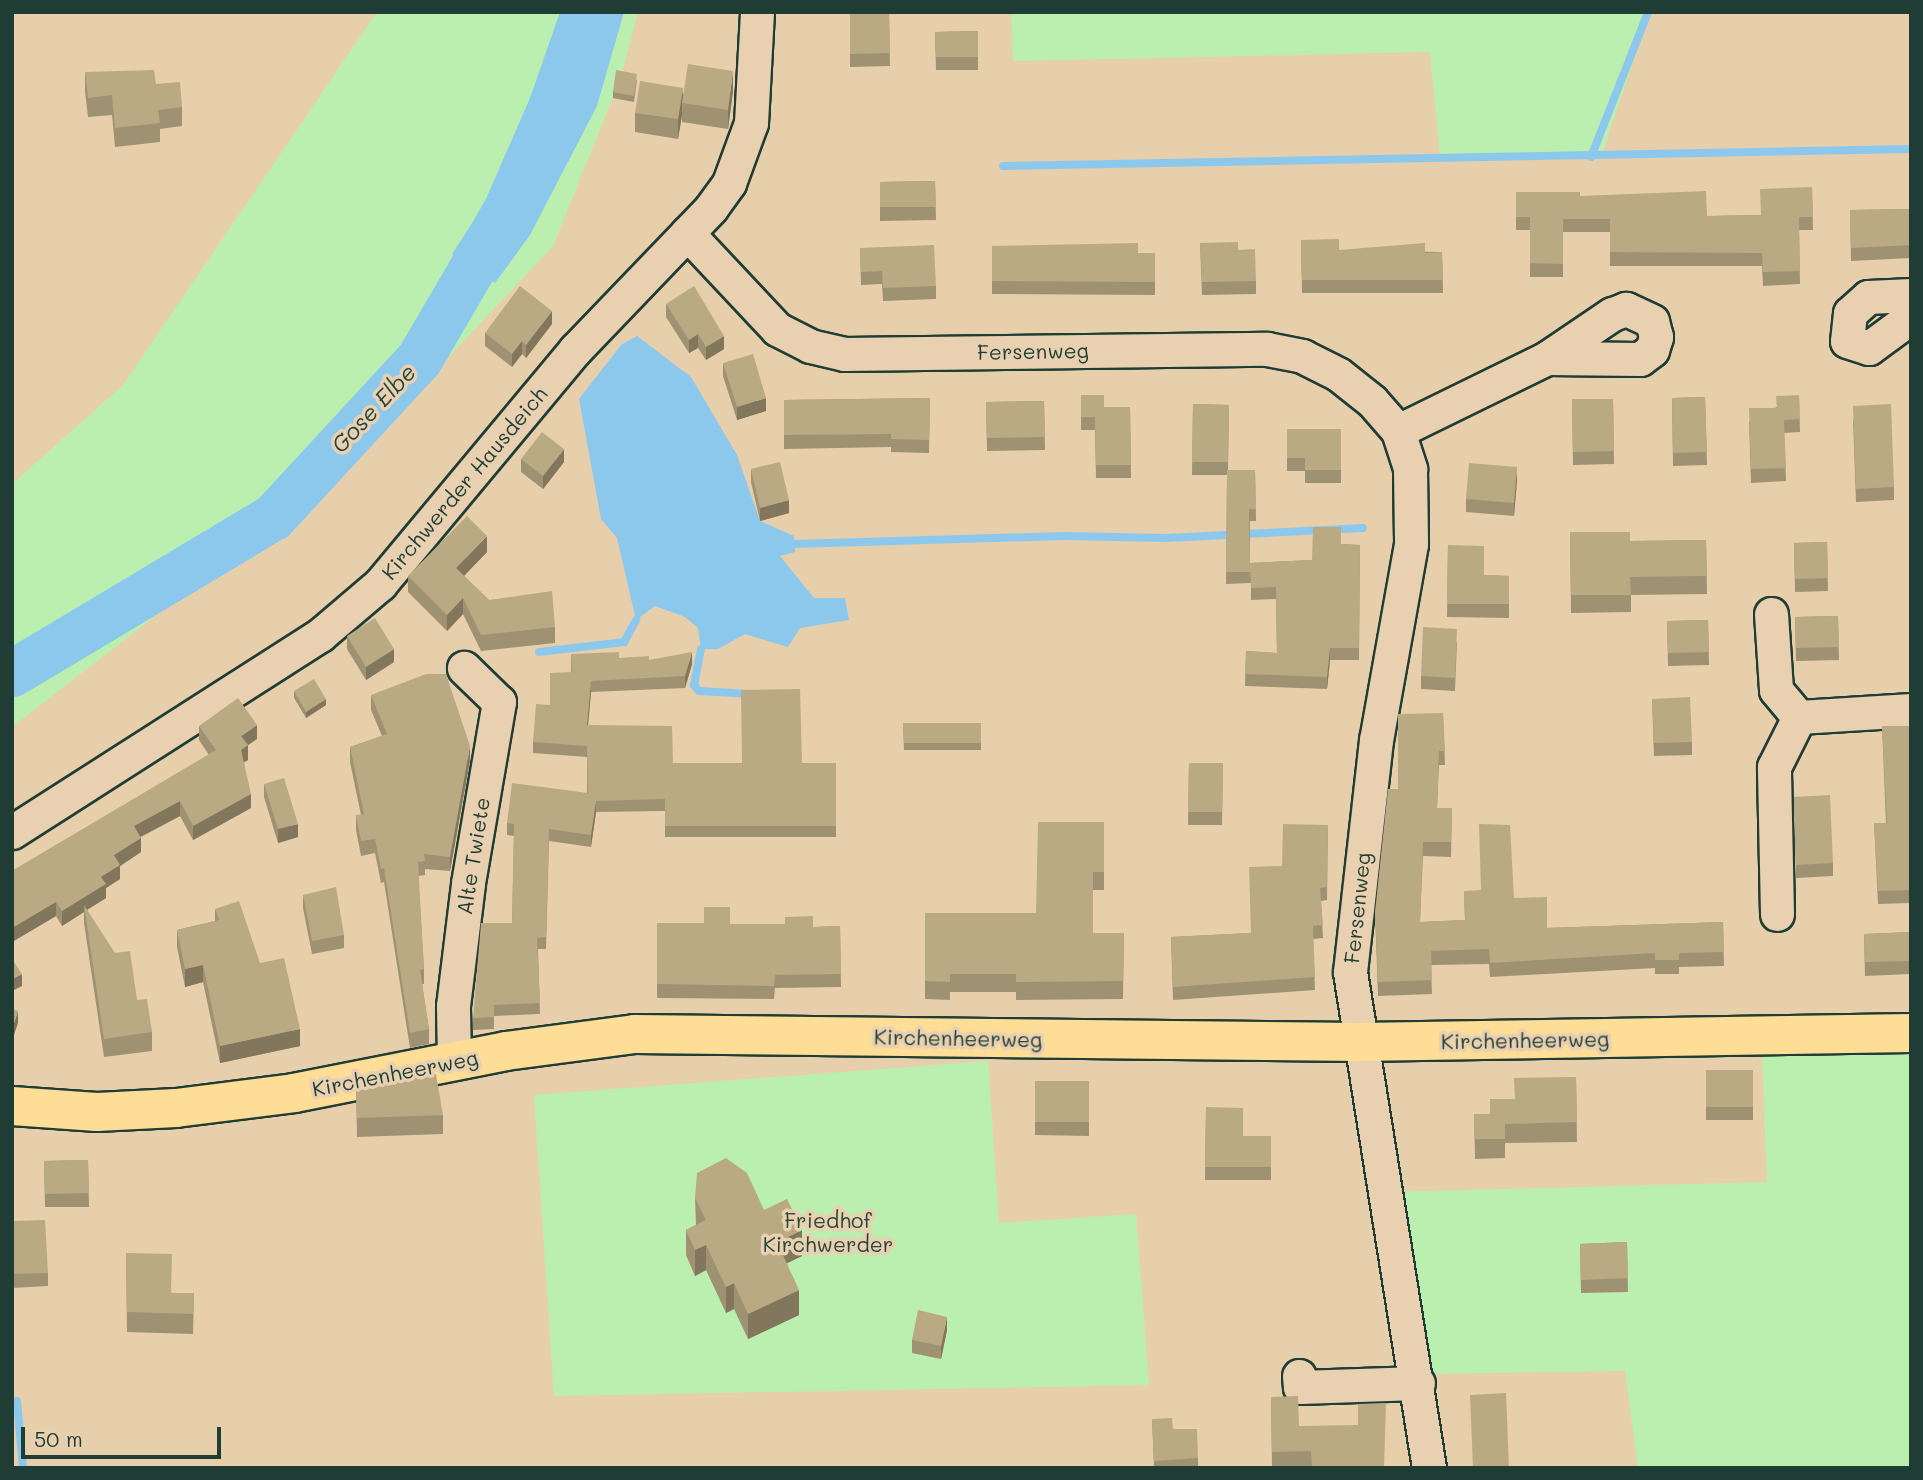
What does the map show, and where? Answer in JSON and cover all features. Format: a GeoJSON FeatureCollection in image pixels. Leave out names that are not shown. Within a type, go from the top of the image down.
{"type":"FeatureCollection","features":[{"type":"Feature","properties":{"kind":"main road","name":"Kirchenheerweg"},"geometry":{"type":"LineString","coordinates":[[12,1106],[97,1112],[176,1108],[294,1093],[454,1060],[635,1034],[1360,1042],[1911,1033]]}},
{"type":"Feature","properties":{"kind":"street","name":"Kirchwerder Hausdeich"},"geometry":{"type":"LineString","coordinates":[[12,832],[320,635],[380,584],[575,350],[687,233],[729,183],[743,154],[754,95],[757,12]]}},
{"type":"Feature","properties":{"kind":"street","name":"Fersenweg"},"geometry":{"type":"LineString","coordinates":[[687,233],[777,329],[810,346],[844,355],[1267,349],[1303,356],[1338,374],[1372,401],[1398,431],[1410,469],[1413,507],[1376,740],[1350,972],[1418,1383],[1429,1468]]}},
{"type":"Feature","properties":{"kind":"street"},"geometry":{"type":"LineString","coordinates":[[1911,295],[1868,297],[1850,313],[1847,341],[1869,348],[1911,317]]}},
{"type":"Feature","properties":{"kind":"street"},"geometry":{"type":"LineString","coordinates":[[1398,431],[1547,358]]}},
{"type":"Feature","properties":{"kind":"street"},"geometry":{"type":"LineString","coordinates":[[1771,614],[1776,690],[1799,717]]}},
{"type":"Feature","properties":{"kind":"street","name":"Alte Twiete"},"geometry":{"type":"LineString","coordinates":[[454,1060],[453,1006],[468,883],[499,702],[464,668]]}},
{"type":"Feature","properties":{"kind":"street"},"geometry":{"type":"LineString","coordinates":[[1799,717],[1911,710]]}},
{"type":"Feature","properties":{"kind":"street"},"geometry":{"type":"LineString","coordinates":[[1776,914],[1774,767],[1799,717]]}},
{"type":"Feature","properties":{"kind":"street"},"geometry":{"type":"LineString","coordinates":[[1299,1376],[1300,1387],[1418,1383]]}},
{"type":"Feature","properties":{"kind":"green space"},"geometry":{"type":"Polygon","coordinates":[[[377,12],[638,12],[621,77],[553,246],[341,472],[12,727],[12,484],[123,385],[377,12]]]}},
{"type":"Feature","properties":{"kind":"green space"},"geometry":{"type":"Polygon","coordinates":[[[1011,12],[1650,12],[1601,157],[1440,156],[1430,52],[1013,61],[1011,12]]]}},
{"type":"Feature","properties":{"kind":"green space"},"geometry":{"type":"Polygon","coordinates":[[[1911,1048],[1911,1468],[1638,1468],[1625,1371],[1432,1374],[1390,1192],[1767,1182],[1762,1050],[1911,1048]]]}},
{"type":"Feature","properties":{"kind":"green space","name":"Friedhof Kirchwerder"},"geometry":{"type":"Polygon","coordinates":[[[988,1061],[999,1223],[1136,1214],[1149,1385],[554,1396],[534,1095],[988,1061]]]}},
{"type":"Feature","properties":{"kind":"water"},"geometry":{"type":"Polygon","coordinates":[[[560,12],[624,12],[597,106],[530,235],[495,283],[452,254],[482,208],[530,98],[560,12]]]}},
{"type":"Feature","properties":{"kind":"water"},"geometry":{"type":"Polygon","coordinates":[[[637,336],[691,377],[737,455],[760,521],[794,536],[795,552],[780,556],[814,598],[845,598],[849,620],[800,628],[788,647],[745,634],[718,649],[701,649],[698,628],[685,617],[655,606],[636,620],[617,538],[601,519],[579,399],[621,345],[637,336]]]}},
{"type":"Feature","properties":{"kind":"building"},"geometry":{"type":"Polygon","coordinates":[[[850,12],[889,12],[890,53],[850,54],[850,12]]]}},
{"type":"Feature","properties":{"kind":"building"},"geometry":{"type":"Polygon","coordinates":[[[978,31],[978,57],[936,57],[935,32],[978,31]]]}},
{"type":"Feature","properties":{"kind":"building"},"geometry":{"type":"Polygon","coordinates":[[[688,64],[733,71],[728,110],[682,103],[688,64]]]}},
{"type":"Feature","properties":{"kind":"building"},"geometry":{"type":"Polygon","coordinates":[[[154,70],[156,84],[180,82],[182,107],[158,110],[160,123],[115,128],[112,95],[88,98],[85,72],[154,70]]]}},
{"type":"Feature","properties":{"kind":"building"},"geometry":{"type":"Polygon","coordinates":[[[616,70],[637,74],[634,96],[613,92],[616,70]]]}},
{"type":"Feature","properties":{"kind":"building"},"geometry":{"type":"Polygon","coordinates":[[[640,81],[683,88],[678,119],[635,113],[640,81]]]}},
{"type":"Feature","properties":{"kind":"building"},"geometry":{"type":"Polygon","coordinates":[[[935,181],[936,207],[880,207],[880,182],[935,181]]]}},
{"type":"Feature","properties":{"kind":"building"},"geometry":{"type":"Polygon","coordinates":[[[1812,187],[1813,217],[1799,217],[1800,271],[1763,272],[1762,253],[1610,252],[1610,219],[1563,219],[1563,264],[1530,263],[1530,217],[1516,217],[1516,192],[1580,192],[1580,196],[1706,191],[1707,216],[1761,215],[1760,189],[1812,187]]]}},
{"type":"Feature","properties":{"kind":"building"},"geometry":{"type":"Polygon","coordinates":[[[1911,209],[1911,245],[1851,248],[1850,210],[1911,209]]]}},
{"type":"Feature","properties":{"kind":"building"},"geometry":{"type":"Polygon","coordinates":[[[1339,239],[1339,250],[1425,243],[1425,253],[1442,252],[1443,280],[1302,280],[1301,240],[1339,239]]]}},
{"type":"Feature","properties":{"kind":"building"},"geometry":{"type":"Polygon","coordinates":[[[1238,242],[1238,250],[1255,249],[1256,281],[1202,282],[1200,243],[1238,242]]]}},
{"type":"Feature","properties":{"kind":"building"},"geometry":{"type":"Polygon","coordinates":[[[1138,243],[1138,253],[1155,253],[1155,282],[992,281],[992,246],[1138,243]]]}},
{"type":"Feature","properties":{"kind":"building"},"geometry":{"type":"Polygon","coordinates":[[[934,245],[936,286],[883,288],[882,271],[861,272],[860,248],[934,245]]]}},
{"type":"Feature","properties":{"kind":"building"},"geometry":{"type":"Polygon","coordinates":[[[520,286],[552,311],[526,345],[522,341],[512,354],[485,333],[520,286]]]}},
{"type":"Feature","properties":{"kind":"building"},"geometry":{"type":"Polygon","coordinates":[[[694,286],[724,336],[706,347],[698,334],[689,340],[666,304],[694,286]]]}},
{"type":"Feature","properties":{"kind":"building"},"geometry":{"type":"Polygon","coordinates":[[[753,354],[766,398],[737,407],[723,363],[753,354]]]}},
{"type":"Feature","properties":{"kind":"building"},"geometry":{"type":"Polygon","coordinates":[[[1081,395],[1104,395],[1104,407],[1130,407],[1131,465],[1096,465],[1095,417],[1081,417],[1081,395]]]}},
{"type":"Feature","properties":{"kind":"building"},"geometry":{"type":"Polygon","coordinates":[[[1799,395],[1800,419],[1784,420],[1786,468],[1751,469],[1749,408],[1777,408],[1776,396],[1799,395]]]}},
{"type":"Feature","properties":{"kind":"building"},"geometry":{"type":"Polygon","coordinates":[[[1705,397],[1707,452],[1673,453],[1672,398],[1705,397]]]}},
{"type":"Feature","properties":{"kind":"building"},"geometry":{"type":"Polygon","coordinates":[[[930,398],[929,440],[891,439],[891,434],[784,435],[784,400],[930,398]]]}},
{"type":"Feature","properties":{"kind":"building"},"geometry":{"type":"Polygon","coordinates":[[[1572,399],[1613,399],[1614,451],[1573,452],[1572,399]]]}},
{"type":"Feature","properties":{"kind":"building"},"geometry":{"type":"Polygon","coordinates":[[[1044,401],[1045,437],[987,438],[986,402],[1044,401]]]}},
{"type":"Feature","properties":{"kind":"building"},"geometry":{"type":"Polygon","coordinates":[[[1193,404],[1229,405],[1228,462],[1192,462],[1193,404]]]}},
{"type":"Feature","properties":{"kind":"building"},"geometry":{"type":"Polygon","coordinates":[[[1891,404],[1894,487],[1856,489],[1853,406],[1891,404]]]}},
{"type":"Feature","properties":{"kind":"building"},"geometry":{"type":"Polygon","coordinates":[[[1287,429],[1341,429],[1341,470],[1305,470],[1305,458],[1287,458],[1287,429]]]}},
{"type":"Feature","properties":{"kind":"building"},"geometry":{"type":"Polygon","coordinates":[[[542,432],[564,449],[543,476],[521,459],[542,432]]]}},
{"type":"Feature","properties":{"kind":"building"},"geometry":{"type":"Polygon","coordinates":[[[780,462],[789,500],[760,508],[751,469],[780,462]]]}},
{"type":"Feature","properties":{"kind":"building"},"geometry":{"type":"Polygon","coordinates":[[[1469,463],[1517,467],[1514,503],[1466,499],[1469,463]]]}},
{"type":"Feature","properties":{"kind":"building"},"geometry":{"type":"Polygon","coordinates":[[[1227,470],[1255,470],[1256,509],[1249,509],[1250,563],[1312,560],[1313,527],[1341,527],[1341,544],[1360,545],[1359,648],[1330,648],[1327,677],[1245,674],[1246,651],[1277,653],[1276,587],[1251,588],[1250,572],[1226,572],[1227,470]]]}},
{"type":"Feature","properties":{"kind":"building"},"geometry":{"type":"Polygon","coordinates":[[[467,516],[487,536],[456,568],[489,600],[552,591],[555,627],[481,635],[463,598],[447,615],[408,576],[467,516]]]}},
{"type":"Feature","properties":{"kind":"building"},"geometry":{"type":"Polygon","coordinates":[[[1570,532],[1630,532],[1630,541],[1706,540],[1707,576],[1630,577],[1631,595],[1571,595],[1570,532]]]}},
{"type":"Feature","properties":{"kind":"building"},"geometry":{"type":"Polygon","coordinates":[[[1827,542],[1828,578],[1795,579],[1794,543],[1827,542]]]}},
{"type":"Feature","properties":{"kind":"building"},"geometry":{"type":"Polygon","coordinates":[[[1448,545],[1484,546],[1484,575],[1509,576],[1509,604],[1447,604],[1448,545]]]}},
{"type":"Feature","properties":{"kind":"building"},"geometry":{"type":"Polygon","coordinates":[[[1838,616],[1839,647],[1796,648],[1795,617],[1838,616]]]}},
{"type":"Feature","properties":{"kind":"building"},"geometry":{"type":"Polygon","coordinates":[[[375,618],[394,649],[366,667],[347,636],[375,618]]]}},
{"type":"Feature","properties":{"kind":"building"},"geometry":{"type":"Polygon","coordinates":[[[1708,620],[1709,652],[1668,653],[1667,621],[1708,620]]]}},
{"type":"Feature","properties":{"kind":"building"},"geometry":{"type":"Polygon","coordinates":[[[1423,627],[1457,629],[1455,678],[1421,676],[1423,627]]]}},
{"type":"Feature","properties":{"kind":"building"},"geometry":{"type":"Polygon","coordinates":[[[619,652],[619,658],[649,656],[649,660],[692,652],[685,676],[591,681],[587,725],[672,726],[673,763],[742,763],[741,690],[800,689],[802,763],[836,763],[836,826],[665,826],[665,799],[596,801],[591,835],[549,829],[546,937],[537,938],[540,1003],[494,1005],[494,1017],[473,1018],[481,923],[512,923],[514,824],[507,823],[512,783],[588,793],[587,746],[533,742],[536,704],[550,705],[550,673],[572,672],[571,654],[619,652]]]}},
{"type":"Feature","properties":{"kind":"building"},"geometry":{"type":"Polygon","coordinates":[[[426,674],[446,674],[470,746],[450,857],[424,854],[425,861],[418,862],[424,969],[420,970],[429,1029],[410,1033],[384,868],[381,869],[375,839],[361,841],[356,815],[364,814],[350,747],[387,734],[371,695],[426,674]]]}},
{"type":"Feature","properties":{"kind":"building"},"geometry":{"type":"Polygon","coordinates":[[[314,679],[326,699],[306,712],[294,691],[314,679]]]}},
{"type":"Feature","properties":{"kind":"building"},"geometry":{"type":"Polygon","coordinates":[[[1690,697],[1692,742],[1654,743],[1652,699],[1690,697]]]}},
{"type":"Feature","properties":{"kind":"building"},"geometry":{"type":"Polygon","coordinates":[[[238,698],[257,725],[241,736],[248,745],[241,750],[251,794],[193,826],[180,801],[134,826],[141,838],[114,855],[120,865],[101,877],[106,884],[62,911],[56,902],[12,928],[12,871],[216,750],[199,726],[238,698]]]}},
{"type":"Feature","properties":{"kind":"building"},"geometry":{"type":"Polygon","coordinates":[[[1443,713],[1445,751],[1439,751],[1437,808],[1452,808],[1451,842],[1423,842],[1420,922],[1465,920],[1464,891],[1481,890],[1479,824],[1510,825],[1514,898],[1547,897],[1547,928],[1723,922],[1724,952],[1679,953],[1679,960],[1655,960],[1655,953],[1490,963],[1489,949],[1431,951],[1432,980],[1378,982],[1375,912],[1388,789],[1398,789],[1398,714],[1443,713]]]}},
{"type":"Feature","properties":{"kind":"building"},"geometry":{"type":"Polygon","coordinates":[[[903,723],[981,723],[981,743],[904,743],[903,723]]]}},
{"type":"Feature","properties":{"kind":"building"},"geometry":{"type":"Polygon","coordinates":[[[1882,726],[1911,726],[1911,890],[1878,891],[1874,823],[1887,823],[1882,726]]]}},
{"type":"Feature","properties":{"kind":"building"},"geometry":{"type":"Polygon","coordinates":[[[1189,763],[1223,763],[1222,812],[1188,812],[1189,763]]]}},
{"type":"Feature","properties":{"kind":"building"},"geometry":{"type":"Polygon","coordinates":[[[284,778],[298,824],[278,829],[264,784],[284,778]]]}},
{"type":"Feature","properties":{"kind":"building"},"geometry":{"type":"Polygon","coordinates":[[[1830,795],[1833,863],[1796,865],[1794,797],[1830,795]]]}},
{"type":"Feature","properties":{"kind":"building"},"geometry":{"type":"Polygon","coordinates":[[[1038,822],[1104,822],[1104,872],[1093,872],[1093,933],[1124,933],[1123,981],[1016,982],[1016,974],[950,974],[950,982],[925,981],[925,913],[1036,913],[1038,822]]]}},
{"type":"Feature","properties":{"kind":"building"},"geometry":{"type":"Polygon","coordinates":[[[1283,824],[1328,825],[1327,887],[1320,888],[1323,925],[1313,926],[1315,977],[1173,987],[1171,937],[1251,933],[1249,867],[1282,866],[1283,824]]]}},
{"type":"Feature","properties":{"kind":"building"},"geometry":{"type":"Polygon","coordinates":[[[336,887],[344,935],[312,941],[303,895],[336,887]]]}},
{"type":"Feature","properties":{"kind":"building"},"geometry":{"type":"Polygon","coordinates":[[[239,901],[260,963],[284,958],[300,1029],[220,1046],[203,965],[185,969],[177,930],[219,920],[215,909],[239,901]]]}},
{"type":"Feature","properties":{"kind":"building"},"geometry":{"type":"Polygon","coordinates":[[[84,905],[115,953],[130,951],[137,1000],[147,999],[152,1032],[104,1039],[84,905]]]}},
{"type":"Feature","properties":{"kind":"building"},"geometry":{"type":"Polygon","coordinates":[[[704,907],[730,907],[730,924],[785,924],[785,917],[813,916],[813,927],[840,926],[841,974],[775,975],[774,986],[657,984],[657,923],[704,923],[704,907]]]}},
{"type":"Feature","properties":{"kind":"building"},"geometry":{"type":"Polygon","coordinates":[[[1911,932],[1911,961],[1865,962],[1864,934],[1911,932]]]}},
{"type":"Feature","properties":{"kind":"building"},"geometry":{"type":"Polygon","coordinates":[[[12,959],[22,974],[12,979],[12,959]]]}},
{"type":"Feature","properties":{"kind":"building"},"geometry":{"type":"Polygon","coordinates":[[[12,1009],[18,1011],[12,1029],[12,1009]]]}},
{"type":"Feature","properties":{"kind":"building"},"geometry":{"type":"Polygon","coordinates":[[[1706,1070],[1753,1070],[1753,1107],[1706,1107],[1706,1070]]]}},
{"type":"Feature","properties":{"kind":"building"},"geometry":{"type":"Polygon","coordinates":[[[436,1074],[443,1115],[357,1118],[356,1084],[436,1074]]]}},
{"type":"Feature","properties":{"kind":"building"},"geometry":{"type":"Polygon","coordinates":[[[1576,1077],[1577,1122],[1505,1124],[1505,1139],[1475,1139],[1474,1114],[1490,1114],[1490,1099],[1515,1099],[1514,1078],[1576,1077]]]}},
{"type":"Feature","properties":{"kind":"building"},"geometry":{"type":"Polygon","coordinates":[[[1035,1081],[1089,1081],[1089,1122],[1035,1122],[1035,1081]]]}},
{"type":"Feature","properties":{"kind":"building"},"geometry":{"type":"Polygon","coordinates":[[[1206,1107],[1243,1108],[1243,1136],[1271,1136],[1271,1167],[1205,1167],[1206,1107]]]}},
{"type":"Feature","properties":{"kind":"building"},"geometry":{"type":"Polygon","coordinates":[[[726,1158],[747,1173],[764,1210],[787,1199],[802,1230],[777,1242],[799,1290],[748,1314],[734,1283],[726,1287],[706,1245],[695,1250],[686,1230],[706,1220],[695,1198],[697,1173],[726,1158]]]}},
{"type":"Feature","properties":{"kind":"building"},"geometry":{"type":"Polygon","coordinates":[[[88,1160],[89,1193],[45,1194],[44,1161],[88,1160]]]}},
{"type":"Feature","properties":{"kind":"building"},"geometry":{"type":"Polygon","coordinates":[[[45,1220],[48,1273],[12,1274],[12,1221],[45,1220]]]}},
{"type":"Feature","properties":{"kind":"building"},"geometry":{"type":"Polygon","coordinates":[[[1627,1242],[1628,1278],[1581,1280],[1580,1244],[1627,1242]]]}},
{"type":"Feature","properties":{"kind":"building"},"geometry":{"type":"Polygon","coordinates":[[[126,1253],[172,1254],[171,1293],[194,1293],[193,1314],[127,1312],[126,1253]]]}},
{"type":"Feature","properties":{"kind":"building"},"geometry":{"type":"Polygon","coordinates":[[[918,1310],[947,1317],[941,1346],[912,1340],[918,1310]]]}},
{"type":"Feature","properties":{"kind":"building"},"geometry":{"type":"Polygon","coordinates":[[[1506,1393],[1509,1468],[1473,1468],[1470,1395],[1506,1393]]]}},
{"type":"Feature","properties":{"kind":"building"},"geometry":{"type":"Polygon","coordinates":[[[1298,1396],[1299,1426],[1358,1425],[1358,1404],[1386,1403],[1384,1468],[1312,1468],[1311,1451],[1272,1452],[1271,1397],[1298,1396]]]}},
{"type":"Feature","properties":{"kind":"building"},"geometry":{"type":"Polygon","coordinates":[[[1172,1418],[1173,1429],[1197,1429],[1198,1458],[1154,1461],[1152,1419],[1172,1418]]]}},
{"type":"Feature","properties":{"kind":"waterway"},"geometry":{"type":"LineString","coordinates":[[1591,157],[1648,12]]}},
{"type":"Feature","properties":{"kind":"waterway"},"geometry":{"type":"LineString","coordinates":[[1003,166],[1911,149]]}},
{"type":"Feature","properties":{"kind":"waterway","name":"Gose Elbe"},"geometry":{"type":"LineString","coordinates":[[12,673],[273,517],[419,359],[505,212]]}},
{"type":"Feature","properties":{"kind":"waterway"},"geometry":{"type":"LineString","coordinates":[[794,544],[1064,536],[1167,538],[1363,528]]}},
{"type":"Feature","properties":{"kind":"waterway"},"geometry":{"type":"LineString","coordinates":[[539,652],[624,642],[636,620]]}},
{"type":"Feature","properties":{"kind":"waterway"},"geometry":{"type":"LineString","coordinates":[[701,649],[694,685],[699,691],[752,694]]}},
{"type":"Feature","properties":{"kind":"waterway"},"geometry":{"type":"LineString","coordinates":[[17,1401],[23,1468]]}}]}
